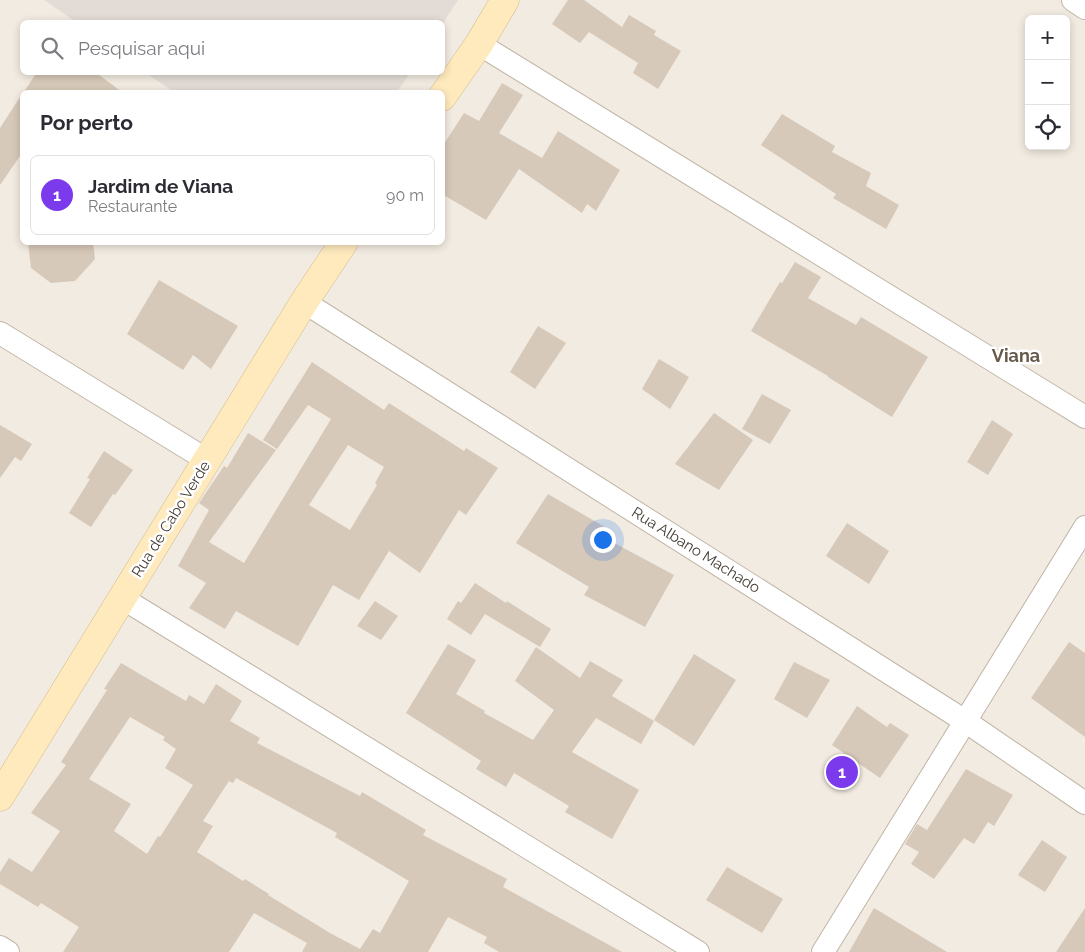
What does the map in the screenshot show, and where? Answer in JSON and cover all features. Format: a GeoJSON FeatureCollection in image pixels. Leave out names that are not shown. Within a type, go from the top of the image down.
{"type":"FeatureCollection","features":[{"type":"Feature","properties":{"kind":"main road"},"geometry":{"type":"LineString","coordinates":[[445,93],[505,0]]}},
{"type":"Feature","properties":{"kind":"main road","name":"Rua de Cabo Verde"},"geometry":{"type":"LineString","coordinates":[[0,797],[304,302],[342,245]]}},
{"type":"Feature","properties":{"kind":"street"},"geometry":{"type":"LineString","coordinates":[[1073,0],[1085,8]]}},
{"type":"Feature","properties":{"kind":"street"},"geometry":{"type":"LineString","coordinates":[[478,44],[1085,417]]}},
{"type":"Feature","properties":{"kind":"street","name":"Rua Albano Machado"},"geometry":{"type":"LineString","coordinates":[[304,302],[965,721],[1085,804]]}},
{"type":"Feature","properties":{"kind":"street"},"geometry":{"type":"LineString","coordinates":[[0,332],[207,460]]}},
{"type":"Feature","properties":{"kind":"street"},"geometry":{"type":"LineString","coordinates":[[823,952],[1085,527]]}},
{"type":"Feature","properties":{"kind":"street"},"geometry":{"type":"LineString","coordinates":[[122,598],[698,952]]}},
{"type":"Feature","properties":{"kind":"street"},"geometry":{"type":"LineString","coordinates":[[0,947],[8,952]]}},
{"type":"Feature","properties":{"kind":"shaded area"},"geometry":{"type":"Polygon","coordinates":[[[44,0],[458,0],[445,20],[73,20],[44,0]]]}},
{"type":"Feature","properties":{"kind":"shaded area"},"geometry":{"type":"Polygon","coordinates":[[[149,75],[409,75],[398,90],[171,90],[149,75]]]}},
{"type":"Feature","properties":{"kind":"building"},"geometry":{"type":"Polygon","coordinates":[[[568,0],[584,0],[622,27],[629,15],[656,31],[654,35],[681,51],[658,89],[633,73],[638,63],[589,32],[580,43],[552,24],[568,0]]]}},
{"type":"Feature","properties":{"kind":"building"},"geometry":{"type":"Polygon","coordinates":[[[35,75],[99,75],[119,90],[25,90],[35,75]]]}},
{"type":"Feature","properties":{"kind":"building"},"geometry":{"type":"Polygon","coordinates":[[[502,83],[523,95],[499,133],[542,158],[558,131],[620,170],[596,211],[587,204],[582,213],[519,169],[486,220],[445,196],[445,142],[464,113],[479,121],[502,83]]]}},
{"type":"Feature","properties":{"kind":"building"},"geometry":{"type":"Polygon","coordinates":[[[20,97],[20,156],[0,185],[0,128],[20,97]]]}},
{"type":"Feature","properties":{"kind":"building"},"geometry":{"type":"Polygon","coordinates":[[[782,114],[835,146],[832,152],[871,173],[866,186],[899,205],[886,229],[833,198],[836,194],[761,145],[782,114]]]}},
{"type":"Feature","properties":{"kind":"building"},"geometry":{"type":"Polygon","coordinates":[[[28,245],[93,245],[95,259],[75,281],[51,283],[31,268],[28,245]]]}},
{"type":"Feature","properties":{"kind":"building"},"geometry":{"type":"Polygon","coordinates":[[[795,262],[821,277],[808,298],[856,325],[861,317],[928,357],[892,417],[828,376],[751,331],[780,282],[782,283],[795,262]]]}},
{"type":"Feature","properties":{"kind":"building"},"geometry":{"type":"Polygon","coordinates":[[[159,280],[238,326],[211,369],[193,355],[183,370],[127,334],[159,280]]]}},
{"type":"Feature","properties":{"kind":"building"},"geometry":{"type":"Polygon","coordinates":[[[538,326],[566,343],[535,389],[510,372],[538,326]]]}},
{"type":"Feature","properties":{"kind":"building"},"geometry":{"type":"Polygon","coordinates":[[[659,359],[689,377],[670,409],[642,389],[659,359]]]}},
{"type":"Feature","properties":{"kind":"building"},"geometry":{"type":"Polygon","coordinates":[[[312,362],[384,410],[389,403],[464,451],[466,448],[498,468],[466,515],[459,510],[420,573],[389,551],[359,600],[333,585],[298,646],[236,611],[225,629],[189,608],[206,583],[178,566],[209,510],[199,503],[224,466],[227,468],[248,433],[276,450],[209,542],[244,563],[331,419],[308,405],[277,449],[263,440],[312,362]],[[348,445],[309,505],[350,530],[377,485],[375,483],[384,467],[348,445]]]}},
{"type":"Feature","properties":{"kind":"building"},"geometry":{"type":"Polygon","coordinates":[[[762,394],[791,410],[770,444],[742,429],[762,394]]]}},
{"type":"Feature","properties":{"kind":"building"},"geometry":{"type":"Polygon","coordinates":[[[714,413],[753,440],[719,490],[675,464],[714,413]]]}},
{"type":"Feature","properties":{"kind":"building"},"geometry":{"type":"Polygon","coordinates":[[[992,420],[1013,434],[988,475],[967,462],[992,420]]]}},
{"type":"Feature","properties":{"kind":"building"},"geometry":{"type":"Polygon","coordinates":[[[0,425],[32,444],[21,461],[15,457],[0,478],[0,425]]]}},
{"type":"Feature","properties":{"kind":"building"},"geometry":{"type":"Polygon","coordinates":[[[104,451],[133,470],[115,495],[113,494],[91,527],[69,513],[90,479],[87,478],[104,451]]]}},
{"type":"Feature","properties":{"kind":"building"},"geometry":{"type":"Polygon","coordinates":[[[548,494],[610,530],[605,538],[674,575],[645,627],[584,595],[589,587],[516,543],[548,494]]]}},
{"type":"Feature","properties":{"kind":"building"},"geometry":{"type":"Polygon","coordinates":[[[847,523],[889,551],[869,584],[826,556],[847,523]]]}},
{"type":"Feature","properties":{"kind":"building"},"geometry":{"type":"Polygon","coordinates":[[[475,583],[551,629],[540,647],[485,614],[471,635],[447,619],[458,601],[461,603],[475,583]]]}},
{"type":"Feature","properties":{"kind":"building"},"geometry":{"type":"Polygon","coordinates":[[[375,601],[398,616],[381,640],[357,626],[375,601]]]}},
{"type":"Feature","properties":{"kind":"building"},"geometry":{"type":"Polygon","coordinates":[[[1069,642],[1085,653],[1085,737],[1031,698],[1069,642]]]}},
{"type":"Feature","properties":{"kind":"building"},"geometry":{"type":"Polygon","coordinates":[[[448,644],[476,660],[456,694],[485,711],[484,713],[533,740],[554,710],[515,681],[536,647],[580,678],[590,661],[623,680],[612,696],[654,721],[641,744],[596,718],[572,752],[639,790],[612,839],[565,812],[569,806],[514,773],[506,787],[476,769],[481,761],[406,713],[448,644]]]}},
{"type":"Feature","properties":{"kind":"building"},"geometry":{"type":"Polygon","coordinates":[[[694,654],[736,680],[694,746],[654,720],[694,654]]]}},
{"type":"Feature","properties":{"kind":"building"},"geometry":{"type":"Polygon","coordinates":[[[794,662],[830,680],[807,718],[774,699],[794,662]]]}},
{"type":"Feature","properties":{"kind":"building"},"geometry":{"type":"Polygon","coordinates":[[[121,663],[186,701],[189,695],[204,704],[216,684],[242,701],[230,721],[260,738],[257,743],[360,796],[362,792],[426,830],[423,835],[507,879],[503,887],[622,952],[499,952],[484,943],[487,937],[448,917],[428,952],[302,952],[307,943],[254,913],[229,952],[63,952],[79,927],[41,903],[38,907],[0,884],[0,872],[9,858],[32,872],[60,831],[31,813],[66,765],[61,762],[107,690],[104,689],[121,663]],[[130,717],[89,779],[131,804],[114,831],[147,854],[193,785],[165,768],[176,749],[163,740],[165,737],[130,717]],[[236,778],[233,783],[229,781],[203,821],[213,826],[197,852],[243,881],[245,879],[330,933],[360,949],[373,929],[380,933],[409,881],[335,837],[337,833],[236,778]]]}},
{"type":"Feature","properties":{"kind":"building"},"geometry":{"type":"Polygon","coordinates":[[[857,706],[887,727],[890,723],[909,735],[880,778],[832,745],[857,706]]]}},
{"type":"Feature","properties":{"kind":"building"},"geometry":{"type":"Polygon","coordinates":[[[966,769],[1013,795],[994,826],[988,822],[974,844],[964,838],[934,879],[911,864],[919,852],[905,844],[917,824],[927,830],[966,769]]]}},
{"type":"Feature","properties":{"kind":"building"},"geometry":{"type":"Polygon","coordinates":[[[1042,840],[1067,857],[1045,892],[1018,875],[1042,840]]]}},
{"type":"Feature","properties":{"kind":"building"},"geometry":{"type":"Polygon","coordinates":[[[727,867],[783,899],[762,933],[706,900],[727,867]]]}},
{"type":"Feature","properties":{"kind":"building"},"geometry":{"type":"Polygon","coordinates":[[[874,908],[947,952],[849,952],[874,908]]]}},
{"type":"Feature","properties":{"kind":"building"},"geometry":{"type":"Polygon","coordinates":[[[1085,908],[1085,952],[1056,952],[1085,908]]]}},
{"type":"Feature","properties":{"kind":"place","name":"Jardim de Viana"},"geometry":{"type":"Point","coordinates":[842,772]}},
{"type":"Feature","properties":{"kind":"district","name":"Viana"},"geometry":{"type":"Point","coordinates":[1016,355]}}]}
